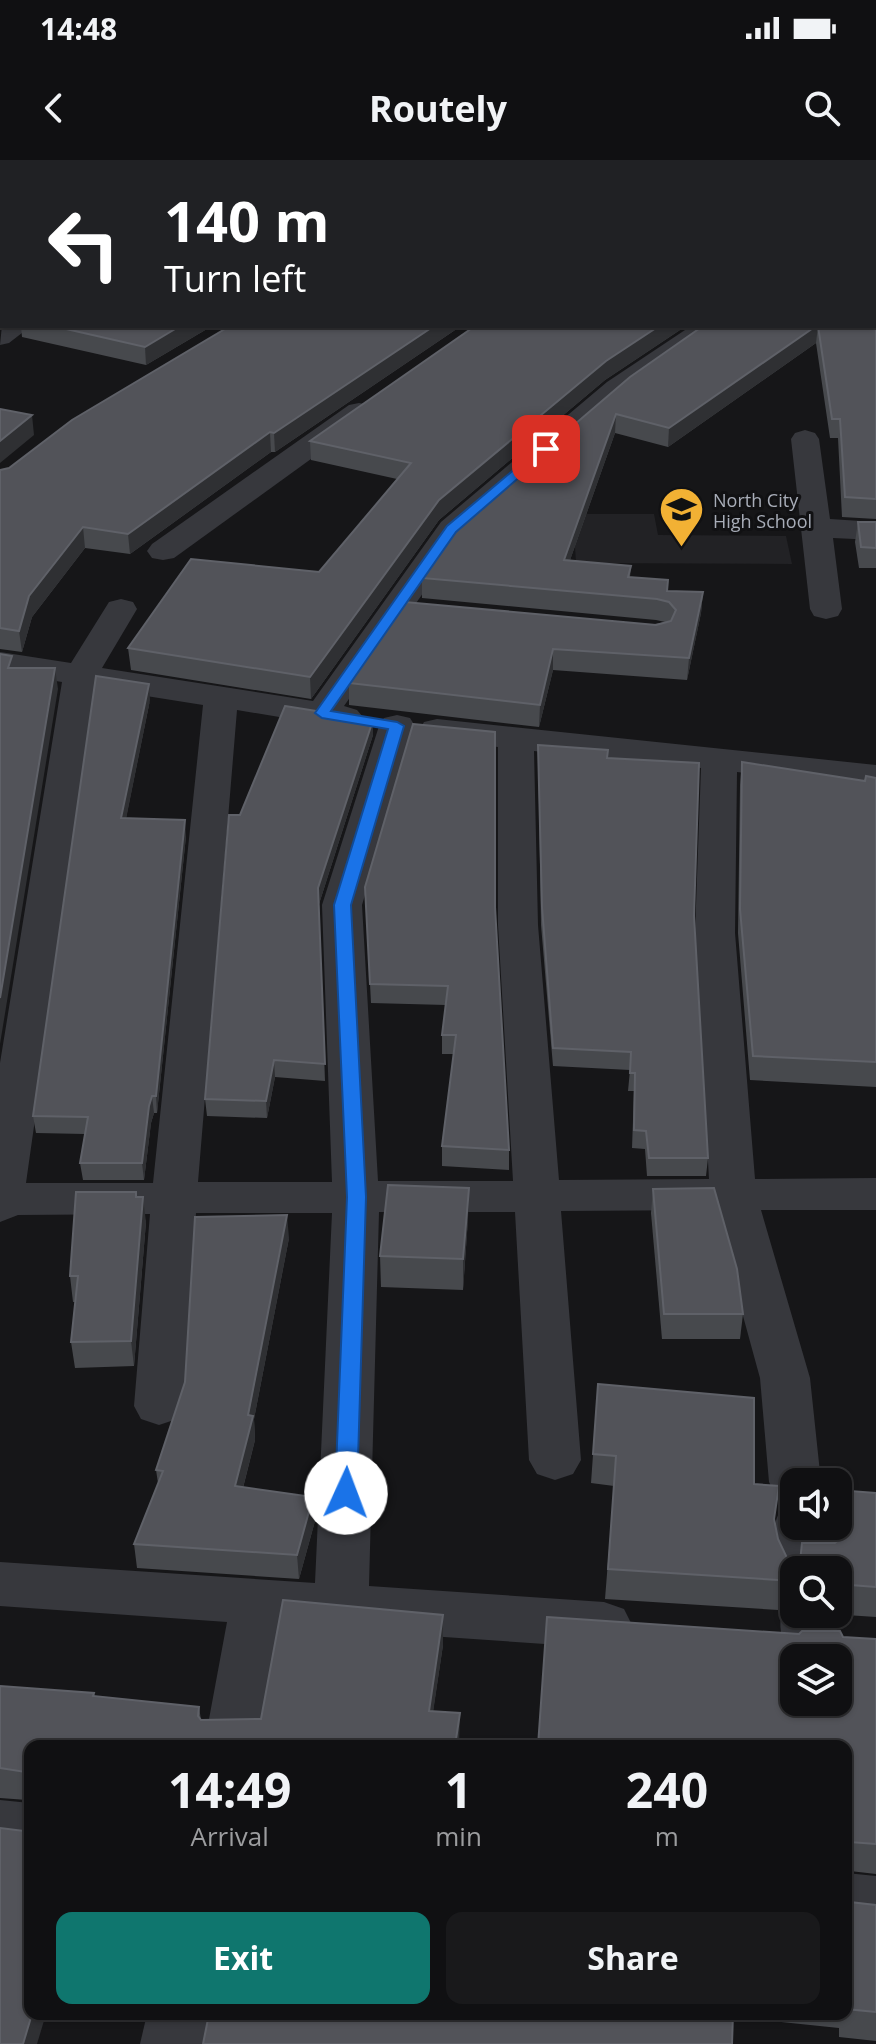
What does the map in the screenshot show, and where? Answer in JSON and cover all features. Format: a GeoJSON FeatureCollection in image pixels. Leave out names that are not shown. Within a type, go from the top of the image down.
{"type":"FeatureCollection","features":[{"type":"Feature","properties":{"kind":"street"},"geometry":{"type":"LineString","coordinates":[[322,713],[410,610],[452,529],[617,388],[706,328]]}},
{"type":"Feature","properties":{"kind":"street"},"geometry":{"type":"LineString","coordinates":[[163,551],[210,514],[377,398]]}},
{"type":"Feature","properties":{"kind":"street"},"geometry":{"type":"LineString","coordinates":[[805,439],[826,609]]}},
{"type":"Feature","properties":{"kind":"street"},"geometry":{"type":"LineString","coordinates":[[816,528],[876,531]]}},
{"type":"Feature","properties":{"kind":"street"},"geometry":{"type":"LineString","coordinates":[[121,609],[80,676],[0,1201],[876,1194]]}},
{"type":"Feature","properties":{"kind":"street"},"geometry":{"type":"LineString","coordinates":[[0,662],[397,726],[876,776]]}},
{"type":"Feature","properties":{"kind":"street"},"geometry":{"type":"LineString","coordinates":[[159,1406],[174,1198],[221,699]]}},
{"type":"Feature","properties":{"kind":"street"},"geometry":{"type":"LineString","coordinates":[[335,1607],[343,1582],[356,1197],[342,905],[397,726]]}},
{"type":"Feature","properties":{"kind":"street"},"geometry":{"type":"LineString","coordinates":[[516,738],[518,925],[555,1460]]}},
{"type":"Feature","properties":{"kind":"street"},"geometry":{"type":"LineString","coordinates":[[719,759],[715,933],[733,1195],[785,1378],[794,1468]]}},
{"type":"Feature","properties":{"kind":"street"},"geometry":{"type":"LineString","coordinates":[[0,1584],[651,1628]]}},
{"type":"Feature","properties":{"kind":"street"},"geometry":{"type":"LineString","coordinates":[[234,1740],[259,1601]]}},
{"type":"Feature","properties":{"kind":"street"},"geometry":{"type":"LineString","coordinates":[[793,1629],[863,1642]]}},
{"type":"Feature","properties":{"kind":"street"},"geometry":{"type":"LineString","coordinates":[[0,1827],[24,1829]]}},
{"type":"Feature","properties":{"kind":"street"},"geometry":{"type":"LineString","coordinates":[[852,1902],[876,1904]]}},
{"type":"Feature","properties":{"kind":"street"},"geometry":{"type":"LineString","coordinates":[[173,2044],[178,2020]]}},
{"type":"Feature","properties":{"kind":"shaded area","name":"North City High School"},"geometry":{"type":"Polygon","coordinates":[[[573,514],[654,514],[658,535],[786,536],[792,564],[576,563],[573,514]]]}},
{"type":"Feature","properties":{"kind":"building"},"geometry":{"type":"Polygon","coordinates":[[[62,328],[177,328],[145,347],[62,328]]]}},
{"type":"Feature","properties":{"kind":"building"},"geometry":{"type":"Polygon","coordinates":[[[227,328],[431,328],[274,433],[270,432],[128,534],[83,527],[29,596],[19,631],[0,628],[0,470],[9,468],[72,420],[227,328]]]}},
{"type":"Feature","properties":{"kind":"building"},"geometry":{"type":"Polygon","coordinates":[[[472,328],[656,328],[606,361],[439,500],[310,677],[128,648],[191,559],[319,572],[411,463],[310,441],[472,328]]]}},
{"type":"Feature","properties":{"kind":"building"},"geometry":{"type":"Polygon","coordinates":[[[700,328],[813,328],[669,428],[616,414],[564,560],[631,566],[628,577],[668,580],[667,591],[703,592],[689,658],[553,649],[540,705],[349,683],[405,602],[656,625],[671,621],[676,610],[669,602],[657,599],[422,578],[465,518],[630,377],[700,328]]]}},
{"type":"Feature","properties":{"kind":"building"},"geometry":{"type":"Polygon","coordinates":[[[818,328],[876,328],[876,499],[845,497],[840,419],[832,419],[818,328]]]}},
{"type":"Feature","properties":{"kind":"building"},"geometry":{"type":"Polygon","coordinates":[[[0,409],[32,415],[0,441],[0,409]]]}},
{"type":"Feature","properties":{"kind":"building"},"geometry":{"type":"Polygon","coordinates":[[[858,522],[876,522],[876,548],[861,547],[858,522]]]}},
{"type":"Feature","properties":{"kind":"building"},"geometry":{"type":"Polygon","coordinates":[[[0,654],[12,656],[8,668],[55,668],[0,998],[0,654]]]}},
{"type":"Feature","properties":{"kind":"building"},"geometry":{"type":"Polygon","coordinates":[[[96,676],[149,684],[121,818],[185,820],[156,1096],[152,1096],[149,1106],[142,1163],[80,1163],[88,1117],[33,1116],[96,676]]]}},
{"type":"Feature","properties":{"kind":"building"},"geometry":{"type":"Polygon","coordinates":[[[285,706],[373,720],[318,888],[325,1064],[274,1060],[266,1101],[205,1099],[229,815],[240,815],[285,706]]]}},
{"type":"Feature","properties":{"kind":"building"},"geometry":{"type":"Polygon","coordinates":[[[413,724],[495,732],[495,907],[509,1150],[442,1146],[456,1035],[442,1035],[448,986],[370,984],[365,887],[413,724]]]}},
{"type":"Feature","properties":{"kind":"building"},"geometry":{"type":"Polygon","coordinates":[[[538,745],[608,750],[607,758],[699,763],[694,916],[708,1158],[649,1158],[646,1131],[634,1130],[635,1073],[630,1073],[631,1052],[553,1048],[542,907],[538,745]]]}},
{"type":"Feature","properties":{"kind":"building"},"geometry":{"type":"Polygon","coordinates":[[[742,762],[865,781],[866,776],[876,778],[876,1062],[753,1056],[740,909],[742,762]]]}},
{"type":"Feature","properties":{"kind":"building"},"geometry":{"type":"Polygon","coordinates":[[[388,1185],[469,1188],[463,1259],[380,1256],[388,1185]]]}},
{"type":"Feature","properties":{"kind":"building"},"geometry":{"type":"Polygon","coordinates":[[[714,1188],[737,1269],[743,1314],[664,1314],[653,1189],[714,1188]]]}},
{"type":"Feature","properties":{"kind":"building"},"geometry":{"type":"Polygon","coordinates":[[[76,1192],[136,1192],[136,1197],[143,1197],[131,1341],[71,1342],[78,1276],[70,1276],[76,1192]]]}},
{"type":"Feature","properties":{"kind":"building"},"geometry":{"type":"Polygon","coordinates":[[[287,1215],[248,1415],[253,1416],[235,1486],[313,1497],[297,1555],[134,1544],[163,1471],[156,1470],[185,1382],[195,1217],[287,1215]]]}},
{"type":"Feature","properties":{"kind":"building"},"geometry":{"type":"Polygon","coordinates":[[[598,1384],[754,1398],[754,1484],[779,1486],[774,1519],[786,1556],[780,1556],[780,1580],[608,1569],[616,1456],[593,1454],[598,1384]]]}},
{"type":"Feature","properties":{"kind":"building"},"geometry":{"type":"Polygon","coordinates":[[[852,1491],[876,1493],[876,1587],[852,1585],[852,1556],[801,1556],[802,1543],[852,1540],[852,1491]]]}},
{"type":"Feature","properties":{"kind":"building"},"geometry":{"type":"Polygon","coordinates":[[[283,1600],[443,1615],[429,1711],[460,1713],[456,1740],[24,1740],[24,1772],[0,1768],[0,1686],[94,1693],[93,1696],[199,1707],[201,1720],[261,1719],[283,1600]]]}},
{"type":"Feature","properties":{"kind":"building"},"geometry":{"type":"Polygon","coordinates":[[[547,1617],[799,1634],[802,1631],[840,1631],[843,1637],[876,1639],[876,1844],[852,1842],[852,1740],[538,1740],[547,1617]]]}},
{"type":"Feature","properties":{"kind":"building"},"geometry":{"type":"Polygon","coordinates":[[[0,1828],[24,1831],[24,2020],[30,2020],[23,2044],[0,2044],[0,1828]]]}},
{"type":"Feature","properties":{"kind":"building"},"geometry":{"type":"Polygon","coordinates":[[[852,1902],[876,1905],[876,2012],[852,2010],[852,1902]]]}},
{"type":"Feature","properties":{"kind":"building"},"geometry":{"type":"Polygon","coordinates":[[[208,2020],[733,2020],[732,2044],[203,2044],[208,2020]]]}},
{"type":"Feature","properties":{"kind":"place","name":"North City High School"},"geometry":{"type":"Point","coordinates":[682,549]}},
{"type":"Feature","properties":{"kind":"route"},"geometry":{"type":"LineString","coordinates":[[346,1493],[356,1197],[342,905],[397,726],[322,713],[452,529],[546,449]]}}]}
